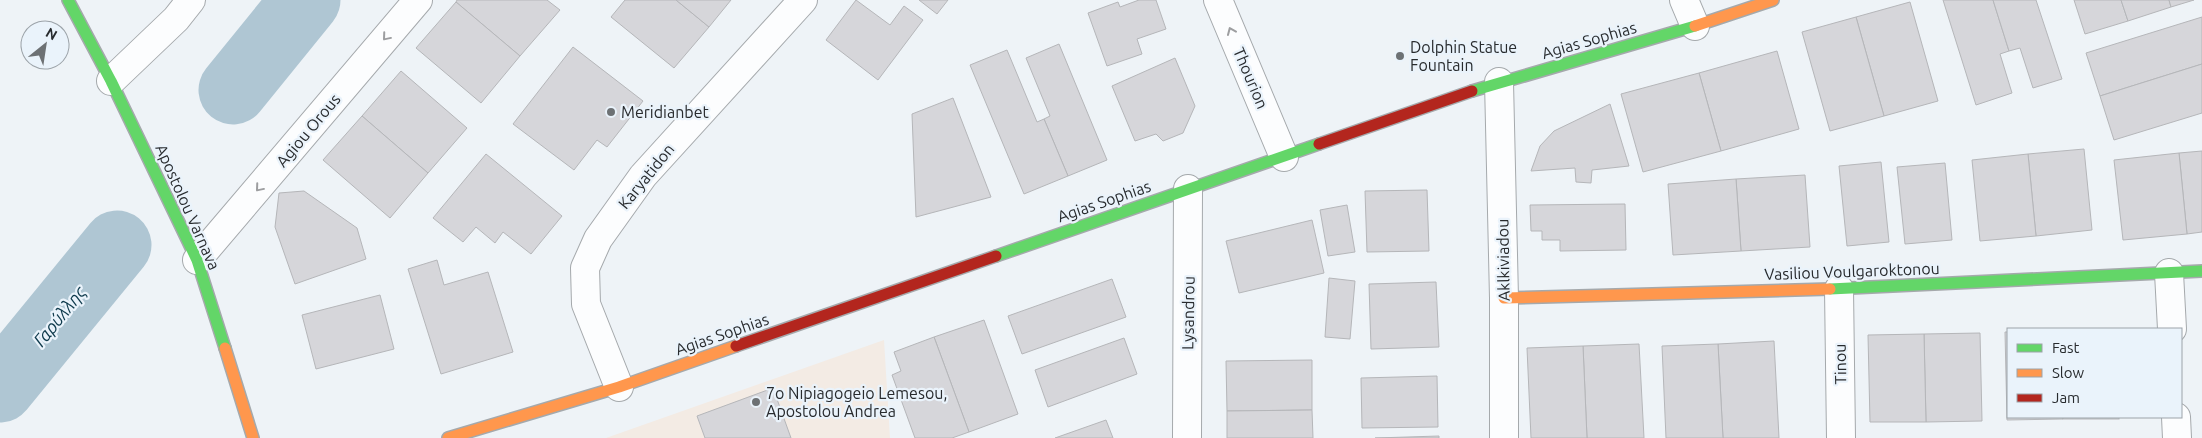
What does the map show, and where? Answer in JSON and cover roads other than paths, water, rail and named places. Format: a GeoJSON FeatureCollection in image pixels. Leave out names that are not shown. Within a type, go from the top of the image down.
{"type":"FeatureCollection","features":[{"type":"Feature","properties":{"kind":"street","name":"Apostolou Varnava"},"geometry":{"type":"LineString","coordinates":[[68,0],[111,81],[197,260],[253,438]]}},
{"type":"Feature","properties":{"kind":"street"},"geometry":{"type":"LineString","coordinates":[[111,81],[176,18],[191,0]]}},
{"type":"Feature","properties":{"kind":"street","name":"Agiou Orous"},"geometry":{"type":"LineString","coordinates":[[197,260],[418,0]]}},
{"type":"Feature","properties":{"kind":"street","name":"Karyatidon"},"geometry":{"type":"LineString","coordinates":[[619,387],[586,304],[585,268],[598,239],[643,176],[803,0]]}},
{"type":"Feature","properties":{"kind":"street","name":"Thourion"},"geometry":{"type":"LineString","coordinates":[[1218,0],[1284,157]]}},
{"type":"Feature","properties":{"kind":"street"},"geometry":{"type":"LineString","coordinates":[[1684,0],[1695,26]]}},
{"type":"Feature","properties":{"kind":"street","name":"Agias Sophias"},"geometry":{"type":"LineString","coordinates":[[448,438],[619,387],[1499,82],[1695,26],[1773,0]]}},
{"type":"Feature","properties":{"kind":"street","name":"Aklkiviadou"},"geometry":{"type":"LineString","coordinates":[[1499,82],[1504,298],[1504,438]]}},
{"type":"Feature","properties":{"kind":"street","name":"Lysandrou"},"geometry":{"type":"LineString","coordinates":[[1187,438],[1188,189]]}},
{"type":"Feature","properties":{"kind":"street","name":"Vasiliou Voulgaroktonou"},"geometry":{"type":"LineString","coordinates":[[1504,298],[1839,289],[2202,271]]}},
{"type":"Feature","properties":{"kind":"street"},"geometry":{"type":"LineString","coordinates":[[2169,273],[2172,328]]}},
{"type":"Feature","properties":{"kind":"street","name":"Tinou"},"geometry":{"type":"LineString","coordinates":[[1839,289],[1841,438]]}},
{"type":"Feature","properties":{"kind":"street"},"geometry":{"type":"LineString","coordinates":[[2176,418],[2177,438]]}},
{"type":"Feature","properties":{"kind":"waterway","name":"Γαρύλλης"},"geometry":{"type":"LineString","coordinates":[[233,90],[306,0]]}},
{"type":"Feature","properties":{"kind":"waterway","name":"Γαρύλλης"},"geometry":{"type":"LineString","coordinates":[[0,388],[117,245]]}},
{"type":"Feature","properties":{"kind":"place","name":"Dolphin Statue Fountain"},"geometry":{"type":"Point","coordinates":[1400,56]}},
{"type":"Feature","properties":{"kind":"place","name":"Meridianbet"},"geometry":{"type":"Point","coordinates":[611,112]}},
{"type":"Feature","properties":{"kind":"place","name":"7o Nipiagogeio Lemesou, Apostolou Andrea"},"geometry":{"type":"Point","coordinates":[756,402]}}]}
